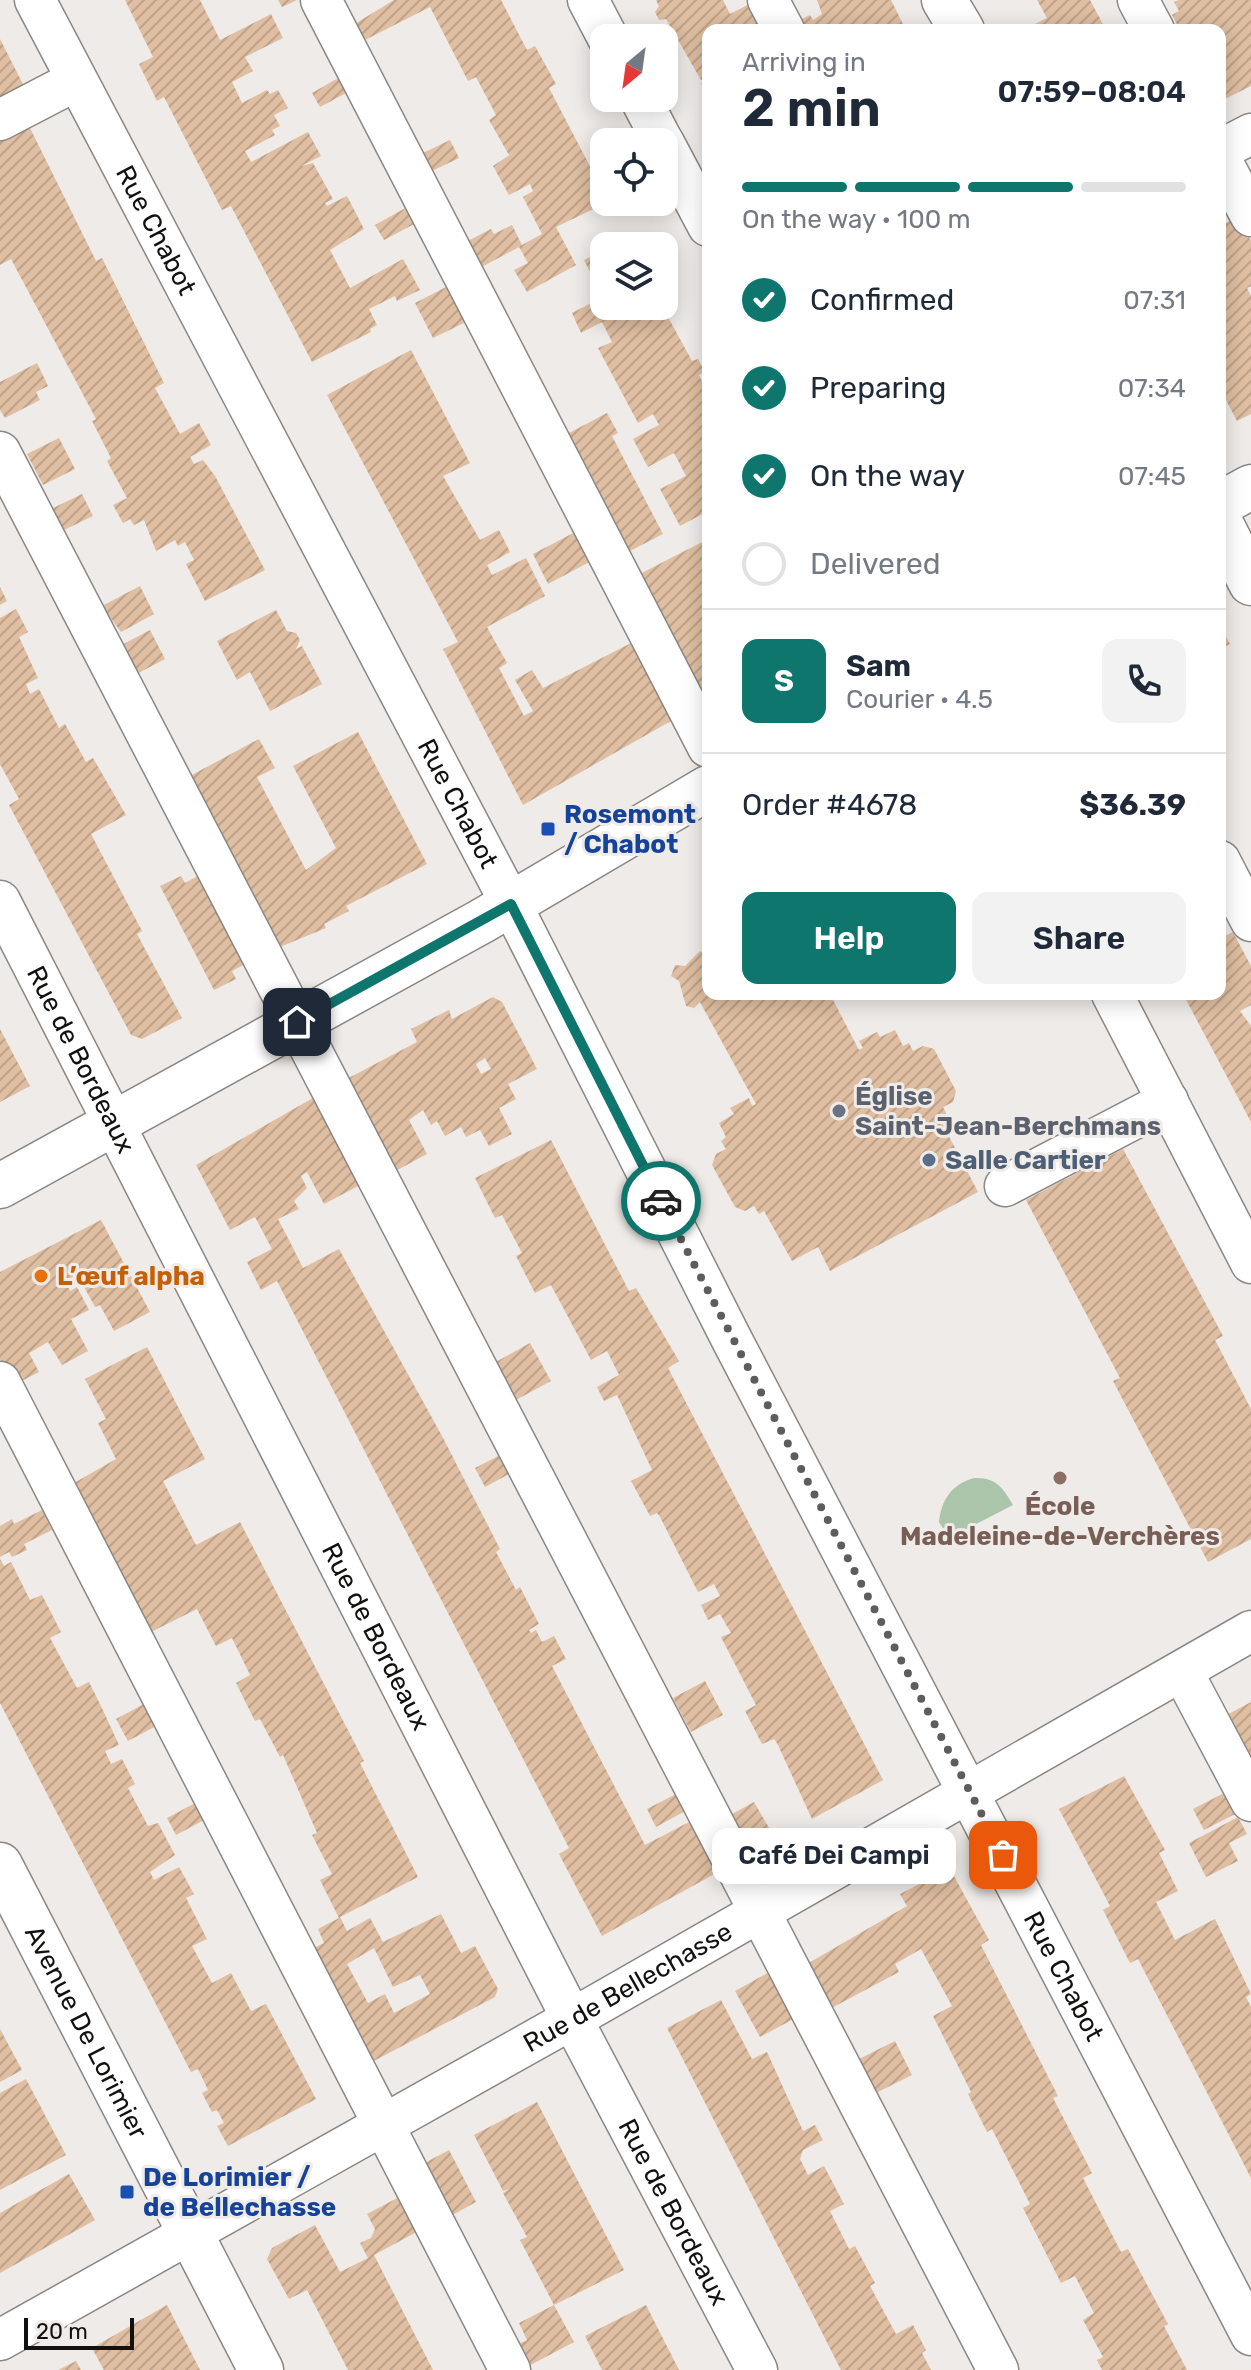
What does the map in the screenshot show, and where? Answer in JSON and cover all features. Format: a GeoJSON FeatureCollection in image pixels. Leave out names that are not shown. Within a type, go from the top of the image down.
{"type":"FeatureCollection","features":[{"type":"Feature","properties":{"kind":"main road"},"geometry":{"type":"LineString","coordinates":[[944,0],[960,24]]}},
{"type":"Feature","properties":{"kind":"main road"},"geometry":{"type":"LineString","coordinates":[[953,0],[962,24]]}},
{"type":"Feature","properties":{"kind":"main road"},"geometry":{"type":"LineString","coordinates":[[1226,501],[1251,487]]}},
{"type":"Feature","properties":{"kind":"main road"},"geometry":{"type":"LineString","coordinates":[[1226,534],[1251,583]]}},
{"type":"Feature","properties":{"kind":"main road"},"geometry":{"type":"LineString","coordinates":[[0,1186],[511,904],[702,792]]}},
{"type":"Feature","properties":{"kind":"main road","name":"Avenue De Lorimier"},"geometry":{"type":"LineString","coordinates":[[0,1865],[261,2370]]}},
{"type":"Feature","properties":{"kind":"street","name":"Rue Chabot"},"geometry":{"type":"LineString","coordinates":[[35,0],[511,904],[732,1340],[1251,2335]]}},
{"type":"Feature","properties":{"kind":"street"},"geometry":{"type":"LineString","coordinates":[[321,0],[702,735]]}},
{"type":"Feature","properties":{"kind":"street"},"geometry":{"type":"LineString","coordinates":[[588,0],[601,24]]}},
{"type":"Feature","properties":{"kind":"street"},"geometry":{"type":"LineString","coordinates":[[768,0],[781,24]]}},
{"type":"Feature","properties":{"kind":"street"},"geometry":{"type":"LineString","coordinates":[[1138,0],[1151,24]]}},
{"type":"Feature","properties":{"kind":"street"},"geometry":{"type":"LineString","coordinates":[[0,120],[75,81]]}},
{"type":"Feature","properties":{"kind":"street"},"geometry":{"type":"LineString","coordinates":[[1226,147],[1251,134]]}},
{"type":"Feature","properties":{"kind":"street"},"geometry":{"type":"LineString","coordinates":[[678,169],[702,215]]}},
{"type":"Feature","properties":{"kind":"street"},"geometry":{"type":"LineString","coordinates":[[1226,169],[1251,216]]}},
{"type":"Feature","properties":{"kind":"street"},"geometry":{"type":"LineString","coordinates":[[0,452],[757,1913],[998,2370]]}},
{"type":"Feature","properties":{"kind":"street"},"geometry":{"type":"LineString","coordinates":[[1226,873],[1251,921]]}},
{"type":"Feature","properties":{"kind":"street","name":"Rue de Bordeaux"},"geometry":{"type":"LineString","coordinates":[[0,901],[572,2019],[757,2370]]}},
{"type":"Feature","properties":{"kind":"street"},"geometry":{"type":"LineString","coordinates":[[1115,1000],[1251,1263]]}},
{"type":"Feature","properties":{"kind":"street"},"geometry":{"type":"LineString","coordinates":[[1005,1186],[1168,1101]]}},
{"type":"Feature","properties":{"kind":"street"},"geometry":{"type":"LineString","coordinates":[[0,1382],[510,2370]]}},
{"type":"Feature","properties":{"kind":"street","name":"Rue de Bellechasse"},"geometry":{"type":"LineString","coordinates":[[0,2340],[191,2235],[1251,1631]]}},
{"type":"Feature","properties":{"kind":"street"},"geometry":{"type":"LineString","coordinates":[[1182,1671],[1251,1801]]}},
{"type":"Feature","properties":{"kind":"green space"},"geometry":{"type":"Polygon","coordinates":[[[974,1478],[988,1479],[998,1485],[1013,1505],[949,1538],[939,1522],[942,1507],[954,1489],[974,1478]]]}},
{"type":"Feature","properties":{"kind":"building"},"geometry":{"type":"Polygon","coordinates":[[[125,0],[200,0],[220,40],[271,14],[283,38],[245,57],[253,71],[232,82],[242,103],[267,90],[270,94],[278,90],[288,108],[274,115],[280,126],[272,130],[275,135],[245,151],[251,162],[308,132],[321,156],[301,166],[313,163],[333,199],[325,203],[327,206],[347,196],[364,229],[330,250],[350,288],[403,259],[420,290],[397,301],[395,296],[369,309],[377,325],[370,329],[371,332],[312,362],[231,206],[222,210],[164,97],[157,101],[139,64],[153,57],[125,0]]]}},
{"type":"Feature","properties":{"kind":"building"},"geometry":{"type":"Polygon","coordinates":[[[278,0],[297,0],[282,7],[278,0]]]}},
{"type":"Feature","properties":{"kind":"building"},"geometry":{"type":"Polygon","coordinates":[[[394,0],[501,0],[527,50],[535,46],[556,84],[549,88],[590,166],[590,211],[556,227],[576,265],[527,292],[514,270],[528,263],[519,247],[476,270],[462,244],[491,229],[494,234],[512,225],[522,245],[542,234],[523,197],[533,191],[530,184],[509,195],[493,166],[514,152],[509,155],[489,120],[496,115],[476,77],[468,81],[430,7],[361,42],[353,25],[394,0]]]}},
{"type":"Feature","properties":{"kind":"building"},"geometry":{"type":"Polygon","coordinates":[[[656,0],[723,0],[730,14],[757,0],[771,23],[702,24],[701,80],[678,40],[678,24],[669,24],[666,19],[659,20],[655,12],[659,6],[656,0]]]}},
{"type":"Feature","properties":{"kind":"building"},"geometry":{"type":"Polygon","coordinates":[[[817,0],[891,0],[903,24],[794,23],[810,15],[813,20],[822,14],[817,0]]]}},
{"type":"Feature","properties":{"kind":"building"},"geometry":{"type":"Polygon","coordinates":[[[1037,0],[1090,0],[1103,24],[1035,24],[1047,18],[1037,0]]]}},
{"type":"Feature","properties":{"kind":"building"},"geometry":{"type":"Polygon","coordinates":[[[1251,0],[1251,86],[1226,98],[1226,24],[1177,24],[1172,15],[1179,11],[1174,2],[1251,0]]]}},
{"type":"Feature","properties":{"kind":"building"},"geometry":{"type":"Polygon","coordinates":[[[0,39],[28,94],[0,108],[0,39]]]}},
{"type":"Feature","properties":{"kind":"building"},"geometry":{"type":"Polygon","coordinates":[[[340,77],[348,92],[320,107],[312,93],[340,77]]]}},
{"type":"Feature","properties":{"kind":"building"},"geometry":{"type":"Polygon","coordinates":[[[26,120],[96,261],[102,258],[164,383],[155,388],[180,434],[199,423],[211,445],[190,457],[194,464],[203,460],[215,476],[265,570],[205,601],[186,564],[194,560],[185,542],[178,546],[175,540],[156,551],[144,520],[134,525],[130,519],[123,523],[113,505],[127,498],[107,461],[111,458],[92,421],[96,419],[11,259],[0,265],[0,134],[26,120]]]}},
{"type":"Feature","properties":{"kind":"building"},"geometry":{"type":"Polygon","coordinates":[[[450,140],[459,158],[428,173],[419,155],[450,140]]]}},
{"type":"Feature","properties":{"kind":"building"},"geometry":{"type":"Polygon","coordinates":[[[409,206],[418,222],[384,240],[375,225],[409,206]]]}},
{"type":"Feature","properties":{"kind":"building"},"geometry":{"type":"Polygon","coordinates":[[[1238,217],[1251,241],[1251,286],[1247,288],[1251,296],[1251,414],[1237,421],[1226,400],[1226,223],[1238,217]]]}},
{"type":"Feature","properties":{"kind":"building"},"geometry":{"type":"Polygon","coordinates":[[[590,257],[590,272],[584,260],[590,257]]]}},
{"type":"Feature","properties":{"kind":"building"},"geometry":{"type":"Polygon","coordinates":[[[448,286],[466,322],[433,338],[415,303],[448,286]]]}},
{"type":"Feature","properties":{"kind":"building"},"geometry":{"type":"Polygon","coordinates":[[[590,304],[590,320],[670,320],[692,361],[698,359],[702,366],[699,375],[702,381],[702,514],[680,526],[660,489],[686,476],[674,453],[648,467],[633,439],[659,425],[653,414],[638,423],[598,348],[612,342],[602,322],[581,333],[572,313],[590,304]]]}},
{"type":"Feature","properties":{"kind":"building"},"geometry":{"type":"Polygon","coordinates":[[[411,350],[470,463],[443,476],[480,540],[499,530],[510,552],[487,565],[492,575],[526,558],[545,596],[487,627],[507,663],[499,668],[524,716],[533,711],[515,680],[532,670],[543,688],[637,640],[678,717],[523,805],[443,649],[458,642],[327,395],[411,350]]]}},
{"type":"Feature","properties":{"kind":"building"},"geometry":{"type":"Polygon","coordinates":[[[37,363],[48,386],[36,392],[40,400],[5,418],[0,410],[0,382],[37,363]]]}},
{"type":"Feature","properties":{"kind":"building"},"geometry":{"type":"Polygon","coordinates":[[[607,413],[618,433],[612,436],[663,534],[630,551],[569,433],[607,413]]]}},
{"type":"Feature","properties":{"kind":"building"},"geometry":{"type":"Polygon","coordinates":[[[59,438],[75,469],[43,485],[27,454],[59,438]]]}},
{"type":"Feature","properties":{"kind":"building"},"geometry":{"type":"Polygon","coordinates":[[[82,494],[93,516],[58,533],[47,511],[82,494]]]}},
{"type":"Feature","properties":{"kind":"building"},"geometry":{"type":"Polygon","coordinates":[[[581,529],[597,558],[548,584],[533,554],[581,529]]]}},
{"type":"Feature","properties":{"kind":"building"},"geometry":{"type":"Polygon","coordinates":[[[702,542],[701,704],[634,577],[702,542]]]}},
{"type":"Feature","properties":{"kind":"building"},"geometry":{"type":"Polygon","coordinates":[[[140,586],[154,614],[121,632],[102,606],[140,586]]]}},
{"type":"Feature","properties":{"kind":"building"},"geometry":{"type":"Polygon","coordinates":[[[0,587],[7,601],[0,605],[0,587]]]}},
{"type":"Feature","properties":{"kind":"building"},"geometry":{"type":"Polygon","coordinates":[[[16,609],[28,632],[19,637],[38,678],[26,684],[30,694],[39,689],[59,728],[65,724],[86,762],[93,758],[126,815],[91,834],[142,931],[137,934],[182,1018],[142,1039],[131,1035],[9,805],[19,799],[0,764],[0,618],[16,609]]]}},
{"type":"Feature","properties":{"kind":"building"},"geometry":{"type":"Polygon","coordinates":[[[276,610],[287,631],[296,633],[300,640],[296,649],[302,646],[322,684],[270,711],[250,672],[237,680],[217,641],[276,610]]]}},
{"type":"Feature","properties":{"kind":"building"},"geometry":{"type":"Polygon","coordinates":[[[150,630],[165,659],[131,677],[116,648],[150,630]]]}},
{"type":"Feature","properties":{"kind":"building"},"geometry":{"type":"Polygon","coordinates":[[[358,732],[427,864],[346,906],[349,911],[324,924],[326,928],[280,947],[190,776],[259,739],[275,768],[257,777],[306,870],[336,848],[293,766],[358,732]]]}},
{"type":"Feature","properties":{"kind":"building"},"geometry":{"type":"Polygon","coordinates":[[[205,872],[251,961],[232,971],[236,979],[214,990],[160,886],[181,876],[185,883],[205,872]]]}},
{"type":"Feature","properties":{"kind":"building"},"geometry":{"type":"Polygon","coordinates":[[[1233,932],[1251,966],[1251,1005],[1240,1011],[1251,1026],[1251,1122],[1186,1000],[1226,1000],[1226,936],[1233,932]]]}},
{"type":"Feature","properties":{"kind":"building","name":"Église Saint-Jean-Berchmans"},"geometry":{"type":"Polygon","coordinates":[[[702,952],[702,1000],[833,1000],[859,1050],[863,1048],[859,1041],[877,1032],[880,1037],[895,1030],[903,1046],[909,1043],[913,1051],[923,1046],[934,1049],[956,1091],[953,1102],[943,1107],[948,1117],[941,1121],[978,1192],[830,1271],[818,1247],[792,1261],[764,1211],[759,1214],[754,1206],[745,1211],[735,1207],[712,1165],[716,1154],[726,1149],[721,1141],[726,1137],[719,1123],[734,1114],[730,1108],[749,1098],[752,1106],[756,1104],[700,1002],[694,1008],[686,1006],[679,981],[671,976],[675,965],[685,966],[702,952]]]}},
{"type":"Feature","properties":{"kind":"building"},"geometry":{"type":"Polygon","coordinates":[[[493,997],[502,1002],[537,1069],[508,1084],[516,1099],[499,1108],[512,1134],[489,1146],[480,1130],[466,1137],[461,1127],[445,1136],[437,1121],[431,1125],[423,1110],[409,1120],[427,1154],[390,1174],[341,1082],[417,1042],[411,1029],[449,1010],[452,1019],[493,997]],[[485,1058],[476,1064],[481,1074],[491,1069],[485,1058]]]}},
{"type":"Feature","properties":{"kind":"building"},"geometry":{"type":"Polygon","coordinates":[[[0,1029],[30,1086],[0,1102],[0,1029]]]}},
{"type":"Feature","properties":{"kind":"building"},"geometry":{"type":"Polygon","coordinates":[[[320,1094],[366,1182],[324,1204],[307,1172],[301,1176],[307,1188],[294,1201],[299,1209],[278,1219],[303,1268],[339,1249],[442,1436],[500,1549],[496,1552],[516,1590],[520,1587],[539,1624],[529,1630],[531,1633],[536,1630],[542,1642],[554,1636],[566,1659],[552,1666],[645,1845],[693,1820],[720,1871],[602,1936],[559,1854],[569,1848],[277,1281],[261,1290],[247,1262],[272,1249],[255,1217],[230,1230],[196,1165],[320,1094]]]}},
{"type":"Feature","properties":{"kind":"building"},"geometry":{"type":"Polygon","coordinates":[[[551,1140],[629,1291],[636,1288],[679,1361],[668,1368],[883,1780],[812,1819],[777,1743],[774,1739],[762,1744],[745,1711],[756,1705],[721,1637],[731,1633],[720,1614],[708,1620],[701,1605],[720,1596],[714,1584],[698,1592],[660,1517],[657,1513],[650,1516],[631,1481],[652,1470],[617,1395],[604,1401],[597,1387],[619,1375],[607,1351],[591,1360],[551,1285],[535,1293],[516,1256],[522,1253],[502,1215],[495,1218],[475,1178],[551,1140]]]}},
{"type":"Feature","properties":{"kind":"building"},"geometry":{"type":"Polygon","coordinates":[[[1123,1149],[1223,1336],[1215,1340],[1251,1409],[1251,1539],[1208,1562],[1113,1381],[1120,1378],[1026,1200],[1123,1149]]]}},
{"type":"Feature","properties":{"kind":"building"},"geometry":{"type":"Polygon","coordinates":[[[101,1220],[150,1312],[114,1331],[100,1305],[95,1307],[77,1274],[66,1281],[70,1291],[77,1287],[89,1310],[71,1319],[88,1351],[62,1365],[48,1342],[29,1353],[39,1372],[14,1385],[0,1359],[0,1272],[101,1220]]]}},
{"type":"Feature","properties":{"kind":"building"},"geometry":{"type":"Polygon","coordinates":[[[530,1343],[551,1381],[514,1401],[494,1363],[530,1343]]]}},
{"type":"Feature","properties":{"kind":"building"},"geometry":{"type":"Polygon","coordinates":[[[147,1347],[205,1459],[163,1481],[196,1545],[240,1522],[364,1761],[360,1763],[418,1877],[340,1917],[347,1931],[370,1918],[383,1942],[441,1914],[461,1953],[475,1946],[498,1989],[495,1997],[370,2063],[308,1951],[324,1943],[318,1929],[339,1918],[320,1880],[332,1874],[312,1835],[317,1833],[283,1755],[280,1757],[260,1719],[255,1721],[236,1683],[250,1675],[232,1638],[216,1646],[197,1609],[151,1632],[67,1487],[116,1459],[98,1423],[106,1419],[85,1379],[147,1347]],[[374,1948],[347,1964],[368,2003],[385,1994],[394,2013],[430,1994],[420,1975],[393,1987],[374,1948]]]}},
{"type":"Feature","properties":{"kind":"building"},"geometry":{"type":"Polygon","coordinates":[[[504,1453],[513,1472],[485,1487],[475,1468],[504,1453]]]}},
{"type":"Feature","properties":{"kind":"building"},"geometry":{"type":"Polygon","coordinates":[[[42,1510],[52,1530],[24,1544],[27,1550],[12,1557],[9,1552],[0,1557],[0,1526],[12,1519],[14,1524],[42,1510]]]}},
{"type":"Feature","properties":{"kind":"building"},"geometry":{"type":"Polygon","coordinates":[[[0,1559],[4,1566],[11,1562],[30,1600],[42,1595],[61,1632],[50,1638],[77,1688],[89,1682],[101,1706],[119,1745],[105,1751],[111,1764],[122,1759],[135,1784],[128,1788],[148,1826],[158,1823],[175,1855],[150,1872],[154,1880],[179,1867],[194,1894],[186,1898],[207,1939],[192,1946],[212,1983],[231,1973],[251,2011],[266,2004],[316,2099],[228,2146],[217,2126],[224,2123],[217,2110],[212,2112],[202,2093],[208,2090],[198,2069],[191,2072],[0,1703],[0,1559]]]}},
{"type":"Feature","properties":{"kind":"building"},"geometry":{"type":"Polygon","coordinates":[[[705,1681],[723,1715],[691,1732],[673,1698],[705,1681]]]}},
{"type":"Feature","properties":{"kind":"building"},"geometry":{"type":"Polygon","coordinates":[[[1251,1702],[1251,1769],[1223,1717],[1251,1702]]]}},
{"type":"Feature","properties":{"kind":"building"},"geometry":{"type":"Polygon","coordinates":[[[144,1704],[156,1726],[128,1741],[116,1719],[144,1704]]]}},
{"type":"Feature","properties":{"kind":"building"},"geometry":{"type":"Polygon","coordinates":[[[1124,1776],[1165,1850],[1159,1853],[1178,1891],[1156,1902],[1175,1940],[1215,1919],[1251,1994],[1246,1997],[1251,2007],[1251,2178],[1138,1959],[1130,1963],[1103,1910],[1110,1906],[1059,1809],[1124,1776]]]}},
{"type":"Feature","properties":{"kind":"building"},"geometry":{"type":"Polygon","coordinates":[[[1228,1791],[1239,1812],[1204,1830],[1193,1809],[1228,1791]]]}},
{"type":"Feature","properties":{"kind":"building"},"geometry":{"type":"Polygon","coordinates":[[[678,1793],[687,1810],[656,1827],[647,1809],[678,1793]]]}},
{"type":"Feature","properties":{"kind":"building"},"geometry":{"type":"Polygon","coordinates":[[[199,1801],[208,1818],[176,1835],[167,1818],[199,1801]]]}},
{"type":"Feature","properties":{"kind":"building"},"geometry":{"type":"Polygon","coordinates":[[[754,1802],[776,1840],[744,1858],[723,1819],[754,1802]]]}},
{"type":"Feature","properties":{"kind":"building"},"geometry":{"type":"Polygon","coordinates":[[[1238,1817],[1247,1834],[1229,1843],[1238,1861],[1206,1877],[1189,1843],[1238,1817]]]}},
{"type":"Feature","properties":{"kind":"building"},"geometry":{"type":"Polygon","coordinates":[[[943,1872],[954,1876],[989,1940],[981,1945],[1058,2096],[1053,2098],[1092,2173],[1083,2178],[1121,2252],[1128,2249],[1168,2324],[1164,2326],[1187,2370],[1102,2370],[1097,2360],[1103,2357],[1083,2320],[1094,2313],[1075,2276],[1061,2283],[1023,2208],[1030,2204],[992,2129],[987,2132],[933,2016],[952,2006],[921,1949],[895,1964],[899,1972],[824,2012],[800,1968],[907,1906],[900,1894],[943,1872]]]}},
{"type":"Feature","properties":{"kind":"building"},"geometry":{"type":"Polygon","coordinates":[[[773,1970],[799,2016],[760,2037],[735,1991],[773,1970]]]}},
{"type":"Feature","properties":{"kind":"building"},"geometry":{"type":"Polygon","coordinates":[[[721,2000],[752,2059],[767,2052],[803,2131],[815,2125],[823,2140],[803,2150],[800,2159],[808,2175],[824,2166],[844,2204],[830,2211],[849,2249],[855,2246],[875,2283],[870,2286],[896,2334],[913,2325],[926,2350],[922,2353],[931,2370],[841,2370],[667,2028],[721,2000]]]}},
{"type":"Feature","properties":{"kind":"building"},"geometry":{"type":"Polygon","coordinates":[[[0,2029],[22,2070],[0,2082],[0,2029]]]}},
{"type":"Feature","properties":{"kind":"building"},"geometry":{"type":"Polygon","coordinates":[[[895,2041],[912,2075],[874,2094],[857,2060],[895,2041]]]}},
{"type":"Feature","properties":{"kind":"building"},"geometry":{"type":"Polygon","coordinates":[[[26,2079],[66,2155],[0,2190],[0,2093],[26,2079]]]}},
{"type":"Feature","properties":{"kind":"building"},"geometry":{"type":"Polygon","coordinates":[[[537,2102],[624,2270],[554,2305],[520,2240],[527,2237],[503,2193],[510,2189],[503,2191],[474,2135],[537,2102]]]}},
{"type":"Feature","properties":{"kind":"building"},"geometry":{"type":"Polygon","coordinates":[[[449,2150],[476,2202],[447,2218],[419,2166],[449,2150]]]}},
{"type":"Feature","properties":{"kind":"building"},"geometry":{"type":"Polygon","coordinates":[[[69,2174],[95,2220],[0,2273],[0,2213],[69,2174]]]}},
{"type":"Feature","properties":{"kind":"building"},"geometry":{"type":"Polygon","coordinates":[[[405,2194],[424,2228],[374,2255],[433,2370],[348,2370],[307,2290],[289,2299],[267,2259],[272,2248],[315,2225],[340,2272],[368,2258],[360,2243],[371,2238],[375,2229],[367,2214],[405,2194]]]}},
{"type":"Feature","properties":{"kind":"building"},"geometry":{"type":"Polygon","coordinates":[[[167,2305],[200,2370],[104,2370],[92,2348],[167,2305]]]}},
{"type":"Feature","properties":{"kind":"building"},"geometry":{"type":"Polygon","coordinates":[[[554,2305],[574,2342],[523,2369],[512,2347],[527,2340],[519,2323],[554,2305]]]}},
{"type":"Feature","properties":{"kind":"building"},"geometry":{"type":"Polygon","coordinates":[[[646,2305],[679,2370],[602,2370],[585,2336],[646,2305]]]}},
{"type":"Feature","properties":{"kind":"building"},"geometry":{"type":"Polygon","coordinates":[[[76,2361],[81,2370],[58,2370],[76,2361]]]}},
{"type":"Feature","properties":{"kind":"way so far"},"geometry":{"type":"LineString","coordinates":[[661,1201],[968,1794],[1003,1855]]}},
{"type":"Feature","properties":{"kind":"place","name":"Rosemont / Chabot"},"geometry":{"type":"Point","coordinates":[548,829]}},
{"type":"Feature","properties":{"kind":"place","name":"Église Saint-Jean-Berchmans"},"geometry":{"type":"Point","coordinates":[839,1111]}},
{"type":"Feature","properties":{"kind":"place","name":"Salle Cartier"},"geometry":{"type":"Point","coordinates":[929,1160]}},
{"type":"Feature","properties":{"kind":"place","name":"L’œuf alpha"},"geometry":{"type":"Point","coordinates":[41,1276]}},
{"type":"Feature","properties":{"kind":"place","name":"École Madeleine-de-Verchères"},"geometry":{"type":"Point","coordinates":[1060,1478]}},
{"type":"Feature","properties":{"kind":"place","name":"Café Dei Campi"},"geometry":{"type":"Point","coordinates":[1003,1855]}},
{"type":"Feature","properties":{"kind":"place","name":"De Lorimier / de Bellechasse"},"geometry":{"type":"Point","coordinates":[127,2192]}},
{"type":"Feature","properties":{"kind":"route"},"geometry":{"type":"LineString","coordinates":[[297,1022],[511,904],[661,1201]]}}]}
